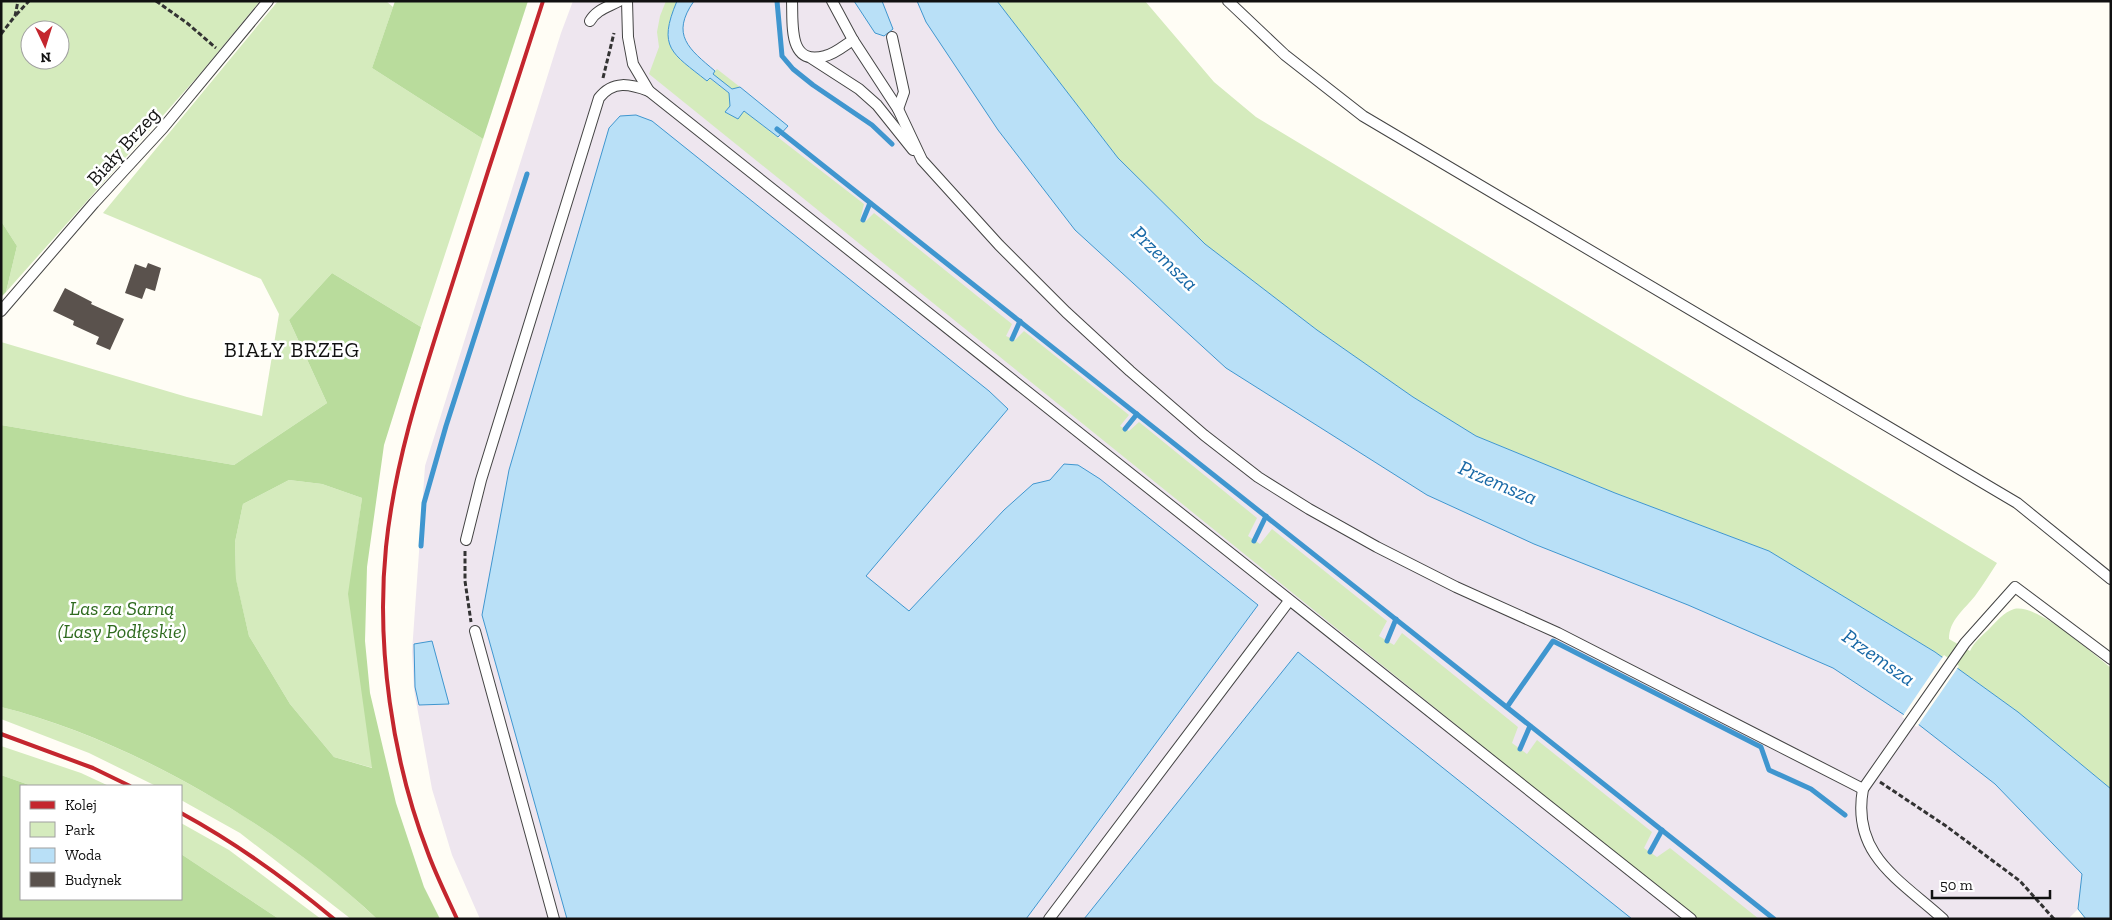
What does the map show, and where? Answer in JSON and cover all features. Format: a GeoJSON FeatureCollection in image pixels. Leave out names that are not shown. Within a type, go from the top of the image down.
{"type":"FeatureCollection","features":[{"type":"Feature","properties":{"kind":"lane","name":"Biały Brzeg"},"geometry":{"type":"LineString","coordinates":[[1,312],[94,203],[163,128],[268,1]]}},
{"type":"Feature","properties":{"kind":"lane"},"geometry":{"type":"LineString","coordinates":[[590,21],[594,15],[618,1]]}},
{"type":"Feature","properties":{"kind":"lane"},"geometry":{"type":"LineString","coordinates":[[627,1],[628,37],[633,64],[649,91],[1691,919]]}},
{"type":"Feature","properties":{"kind":"lane"},"geometry":{"type":"LineString","coordinates":[[792,1],[795,44],[803,55],[811,58],[859,89],[877,105],[922,160],[999,245],[1066,312],[1137,378],[1258,477],[1309,510],[1376,547],[1456,587],[1558,633],[1863,789]]}},
{"type":"Feature","properties":{"kind":"lane"},"geometry":{"type":"LineString","coordinates":[[832,1],[853,40],[898,109],[922,160]]}},
{"type":"Feature","properties":{"kind":"lane"},"geometry":{"type":"LineString","coordinates":[[1228,1],[1285,55],[1363,116],[1870,414],[2017,503],[2111,579]]}},
{"type":"Feature","properties":{"kind":"lane"},"geometry":{"type":"LineString","coordinates":[[892,37],[904,92],[898,109]]}},
{"type":"Feature","properties":{"kind":"lane"},"geometry":{"type":"LineString","coordinates":[[811,58],[826,56],[853,40]]}},
{"type":"Feature","properties":{"kind":"lane"},"geometry":{"type":"LineString","coordinates":[[466,540],[481,480],[599,98],[605,90],[622,84],[649,91]]}},
{"type":"Feature","properties":{"kind":"lane"},"geometry":{"type":"LineString","coordinates":[[1943,919],[1934,915],[1884,869],[1867,845],[1860,806],[1863,789],[1871,776],[1965,643],[2014,587],[2111,659]]}},
{"type":"Feature","properties":{"kind":"lane"},"geometry":{"type":"LineString","coordinates":[[1049,919],[1289,601]]}},
{"type":"Feature","properties":{"kind":"lane"},"geometry":{"type":"LineString","coordinates":[[475,631],[554,919]]}},
{"type":"Feature","properties":{"kind":"path"},"geometry":{"type":"LineString","coordinates":[[15,16],[18,1]]}},
{"type":"Feature","properties":{"kind":"path"},"geometry":{"type":"LineString","coordinates":[[1,34],[29,1]]}},
{"type":"Feature","properties":{"kind":"path"},"geometry":{"type":"LineString","coordinates":[[156,1],[187,22],[223,56]]}},
{"type":"Feature","properties":{"kind":"path"},"geometry":{"type":"LineString","coordinates":[[599,98],[607,57],[617,24]]}},
{"type":"Feature","properties":{"kind":"path"},"geometry":{"type":"LineString","coordinates":[[466,540],[465,570],[470,617]]}},
{"type":"Feature","properties":{"kind":"path"},"geometry":{"type":"LineString","coordinates":[[1871,776],[1946,826],[2020,881],[2054,919]]}},
{"type":"Feature","properties":{"kind":"shaded area"},"geometry":{"type":"Polygon","coordinates":[[[573,1],[917,1],[926,22],[998,130],[1075,230],[1226,368],[1427,495],[1534,544],[1688,605],[1833,668],[1918,724],[1995,784],[2082,874],[2078,909],[2068,919],[480,919],[452,855],[432,789],[414,690],[412,652],[425,466],[561,33],[573,1]]]}},
{"type":"Feature","properties":{"kind":"green space"},"geometry":{"type":"Polygon","coordinates":[[[1,1],[260,1],[199,75],[6,292],[17,246],[1,221],[1,1]]]}},
{"type":"Feature","properties":{"kind":"green space"},"geometry":{"type":"Polygon","coordinates":[[[278,1],[386,1],[393,7],[372,68],[483,139],[421,327],[332,273],[289,320],[327,403],[234,465],[1,425],[1,342],[187,397],[262,416],[279,314],[261,279],[103,213],[278,1]]]}},
{"type":"Feature","properties":{"kind":"green space"},"geometry":{"type":"Polygon","coordinates":[[[395,1],[528,1],[483,139],[372,68],[395,1]]]}},
{"type":"Feature","properties":{"kind":"green space"},"geometry":{"type":"Polygon","coordinates":[[[666,1],[677,1],[668,29],[668,40],[671,48],[677,56],[707,81],[709,78],[729,93],[730,106],[725,112],[744,111],[864,204],[860,220],[866,221],[874,213],[1012,324],[1006,336],[1015,340],[1024,331],[1129,415],[1120,426],[1129,431],[1139,422],[1257,518],[1248,536],[1260,544],[1272,529],[1387,621],[1379,636],[1394,645],[1402,633],[1518,727],[1512,743],[1527,754],[1537,740],[1652,832],[1644,848],[1657,857],[1670,848],[1759,919],[1697,919],[649,74],[659,47],[657,32],[660,16],[666,1]]]}},
{"type":"Feature","properties":{"kind":"green space"},"geometry":{"type":"Polygon","coordinates":[[[997,1],[1145,1],[1214,82],[1256,117],[1997,563],[1975,596],[1954,621],[1949,639],[1970,651],[2004,614],[2014,609],[2024,609],[2050,621],[2111,668],[2111,789],[2018,712],[1935,652],[1769,551],[1615,493],[1476,436],[1413,397],[1317,330],[1205,244],[1118,158],[997,1]]]}},
{"type":"Feature","properties":{"kind":"green space"},"geometry":{"type":"Polygon","coordinates":[[[717,69],[740,87],[732,90],[712,74],[717,69]]]}},
{"type":"Feature","properties":{"kind":"green space"},"geometry":{"type":"Polygon","coordinates":[[[1,221],[17,246],[6,292],[1,297],[1,221]]]}},
{"type":"Feature","properties":{"kind":"green space","name":"Las za Sarną (Lasy Podłęskie)"},"geometry":{"type":"Polygon","coordinates":[[[332,273],[421,327],[384,445],[367,567],[365,641],[370,693],[396,803],[424,887],[440,919],[377,919],[339,885],[296,852],[250,820],[201,791],[151,764],[101,741],[50,722],[1,707],[1,425],[234,465],[327,403],[289,320],[332,273]],[[289,480],[243,504],[235,542],[236,579],[249,636],[290,704],[334,757],[372,768],[348,594],[362,498],[322,484],[289,480]]]}},
{"type":"Feature","properties":{"kind":"green space"},"geometry":{"type":"Polygon","coordinates":[[[289,480],[322,484],[362,498],[349,594],[373,768],[334,757],[290,704],[249,636],[236,580],[235,542],[243,504],[289,480]]]}},
{"type":"Feature","properties":{"kind":"green space"},"geometry":{"type":"Polygon","coordinates":[[[1,707],[50,722],[100,741],[151,764],[250,820],[339,885],[377,919],[351,919],[240,833],[182,801],[182,785],[154,785],[89,753],[1,719],[1,707]]]}},
{"type":"Feature","properties":{"kind":"green space"},"geometry":{"type":"Polygon","coordinates":[[[1,746],[81,773],[107,785],[29,785],[1,775],[1,746]]]}},
{"type":"Feature","properties":{"kind":"green space"},"geometry":{"type":"Polygon","coordinates":[[[1,775],[29,785],[20,785],[20,900],[182,900],[182,855],[279,919],[1,919],[1,775]]]}},
{"type":"Feature","properties":{"kind":"green space"},"geometry":{"type":"Polygon","coordinates":[[[182,824],[229,850],[321,919],[279,919],[182,855],[182,824]]]}},
{"type":"Feature","properties":{"kind":"water"},"geometry":{"type":"Polygon","coordinates":[[[677,1],[694,1],[687,13],[683,32],[691,48],[697,56],[715,71],[713,74],[732,89],[740,87],[788,126],[778,137],[744,111],[738,119],[725,112],[730,106],[729,93],[710,78],[707,81],[677,56],[671,48],[668,40],[668,29],[677,1]]]}},
{"type":"Feature","properties":{"kind":"water"},"geometry":{"type":"Polygon","coordinates":[[[854,1],[882,1],[893,29],[884,36],[875,33],[854,1]]]}},
{"type":"Feature","properties":{"kind":"water","name":"Przemsza"},"geometry":{"type":"Polygon","coordinates":[[[917,1],[997,1],[1118,158],[1205,244],[1317,330],[1413,397],[1476,436],[1615,493],[1769,551],[1935,652],[2018,712],[2111,789],[2111,919],[2086,919],[2078,909],[2082,874],[1995,784],[1918,724],[1833,668],[1688,605],[1534,544],[1427,495],[1226,368],[1075,230],[998,130],[926,22],[917,1]]]}},
{"type":"Feature","properties":{"kind":"water"},"geometry":{"type":"Polygon","coordinates":[[[636,115],[652,121],[989,391],[1008,409],[866,576],[909,611],[1004,510],[1033,484],[1050,480],[1064,464],[1078,465],[1100,479],[1258,605],[1026,919],[567,919],[482,615],[509,470],[609,128],[620,116],[636,115]]]}},
{"type":"Feature","properties":{"kind":"water"},"geometry":{"type":"Polygon","coordinates":[[[432,641],[449,704],[419,705],[415,687],[414,644],[432,641]]]}},
{"type":"Feature","properties":{"kind":"water"},"geometry":{"type":"Polygon","coordinates":[[[1298,652],[1632,919],[1084,919],[1298,652]]]}},
{"type":"Feature","properties":{"kind":"pier"},"geometry":{"type":"Polygon","coordinates":[[[1944,655],[1959,666],[1917,727],[1902,717],[1944,655]]]}},
{"type":"Feature","properties":{"kind":"building"},"geometry":{"type":"Polygon","coordinates":[[[148,263],[161,268],[155,291],[146,288],[142,299],[125,293],[135,264],[146,268],[148,263]]]}},
{"type":"Feature","properties":{"kind":"building"},"geometry":{"type":"Polygon","coordinates":[[[65,288],[92,302],[91,304],[124,319],[110,350],[96,344],[99,337],[73,325],[74,321],[53,311],[65,288]]]}},
{"type":"Feature","properties":{"kind":"waterway"},"geometry":{"type":"LineString","coordinates":[[777,1],[782,56],[793,69],[872,125],[892,144]]}},
{"type":"Feature","properties":{"kind":"waterway"},"geometry":{"type":"LineString","coordinates":[[777,129],[1774,919]]}},
{"type":"Feature","properties":{"kind":"waterway"},"geometry":{"type":"LineString","coordinates":[[421,546],[424,503],[446,426],[527,174]]}},
{"type":"Feature","properties":{"kind":"waterway"},"geometry":{"type":"LineString","coordinates":[[863,220],[870,203]]}},
{"type":"Feature","properties":{"kind":"waterway"},"geometry":{"type":"LineString","coordinates":[[1012,339],[1020,321]]}},
{"type":"Feature","properties":{"kind":"waterway"},"geometry":{"type":"LineString","coordinates":[[1125,429],[1137,414]]}},
{"type":"Feature","properties":{"kind":"waterway"},"geometry":{"type":"LineString","coordinates":[[1254,541],[1266,516]]}},
{"type":"Feature","properties":{"kind":"waterway"},"geometry":{"type":"LineString","coordinates":[[1387,641],[1396,619]]}},
{"type":"Feature","properties":{"kind":"waterway"},"geometry":{"type":"LineString","coordinates":[[1507,707],[1553,641],[1761,747],[1769,770],[1811,789],[1845,815]]}},
{"type":"Feature","properties":{"kind":"waterway"},"geometry":{"type":"LineString","coordinates":[[1520,749],[1530,726]]}},
{"type":"Feature","properties":{"kind":"waterway"},"geometry":{"type":"LineString","coordinates":[[1650,852],[1662,830]]}},
{"type":"Feature","properties":{"kind":"railway"},"geometry":{"type":"LineString","coordinates":[[457,919],[434,869],[415,817],[396,741],[385,663],[383,585],[386,547],[390,514],[403,448],[421,384],[543,1]]}},
{"type":"Feature","properties":{"kind":"railway"},"geometry":{"type":"LineString","coordinates":[[1,734],[93,768],[128,785]]}},
{"type":"Feature","properties":{"kind":"railway"},"geometry":{"type":"LineString","coordinates":[[182,814],[260,862],[334,919]]}},
{"type":"Feature","properties":{"kind":"district","name":"BIAŁY BRZEG"},"geometry":{"type":"Point","coordinates":[292,349]}}]}
